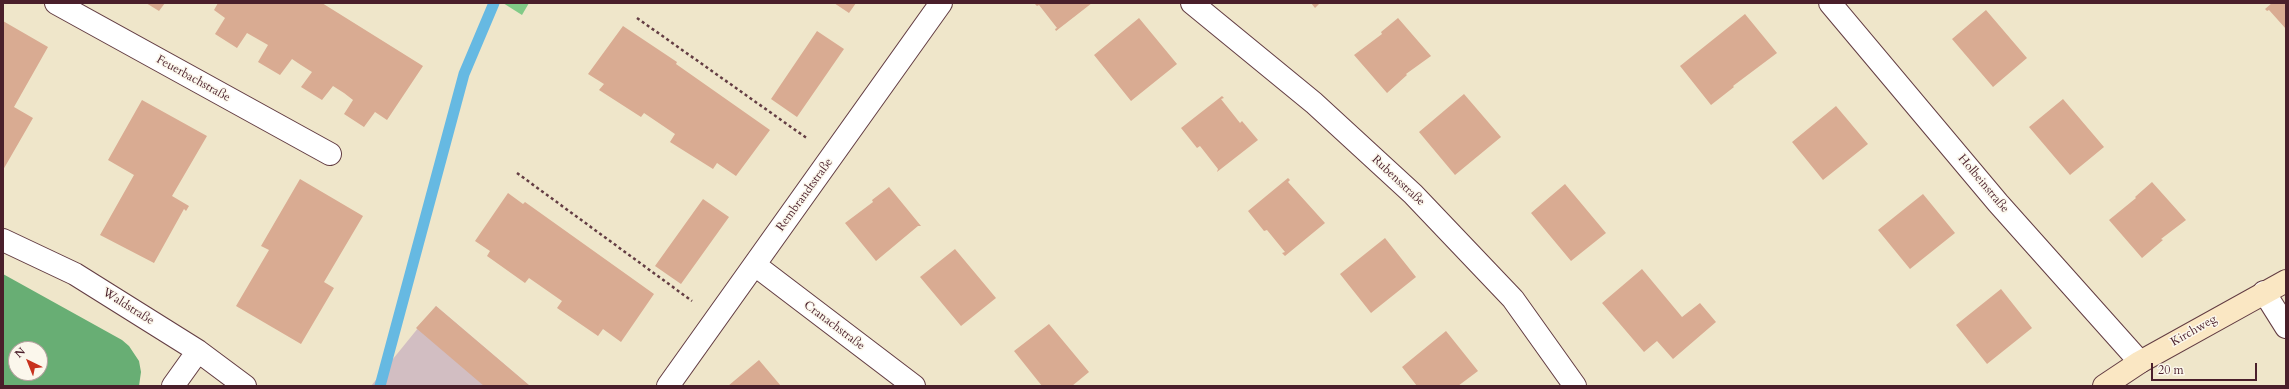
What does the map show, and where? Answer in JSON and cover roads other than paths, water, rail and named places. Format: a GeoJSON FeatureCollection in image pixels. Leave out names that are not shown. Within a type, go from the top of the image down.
{"type":"FeatureCollection","features":[{"type":"Feature","properties":{"kind":"street","name":"Feuerbachstraße"},"geometry":{"type":"LineString","coordinates":[[56,3],[330,154]]}},
{"type":"Feature","properties":{"kind":"street","name":"Rembrandtstraße"},"geometry":{"type":"LineString","coordinates":[[668,386],[941,3]]}},
{"type":"Feature","properties":{"kind":"street","name":"Rubensstraße"},"geometry":{"type":"LineString","coordinates":[[1192,3],[1314,103],[1413,194],[1513,299],[1575,386]]}},
{"type":"Feature","properties":{"kind":"street","name":"Holbeinstraße"},"geometry":{"type":"LineString","coordinates":[[1830,3],[1998,203],[2140,362]]}},
{"type":"Feature","properties":{"kind":"street","name":"Waldstraße"},"geometry":{"type":"LineString","coordinates":[[3,240],[75,274],[198,351],[245,386]]}},
{"type":"Feature","properties":{"kind":"street","name":"Cranachstraße"},"geometry":{"type":"LineString","coordinates":[[755,265],[914,386]]}},
{"type":"Feature","properties":{"kind":"street","name":"Kirchweg"},"geometry":{"type":"LineString","coordinates":[[2104,386],[2140,362],[2286,280]]}},
{"type":"Feature","properties":{"kind":"street"},"geometry":{"type":"LineString","coordinates":[[2264,292],[2286,327]]}},
{"type":"Feature","properties":{"kind":"street"},"geometry":{"type":"LineString","coordinates":[[173,386],[198,351]]}},
{"type":"Feature","properties":{"kind":"waterway"},"geometry":{"type":"LineString","coordinates":[[380,386],[464,74],[494,3]]}}]}
